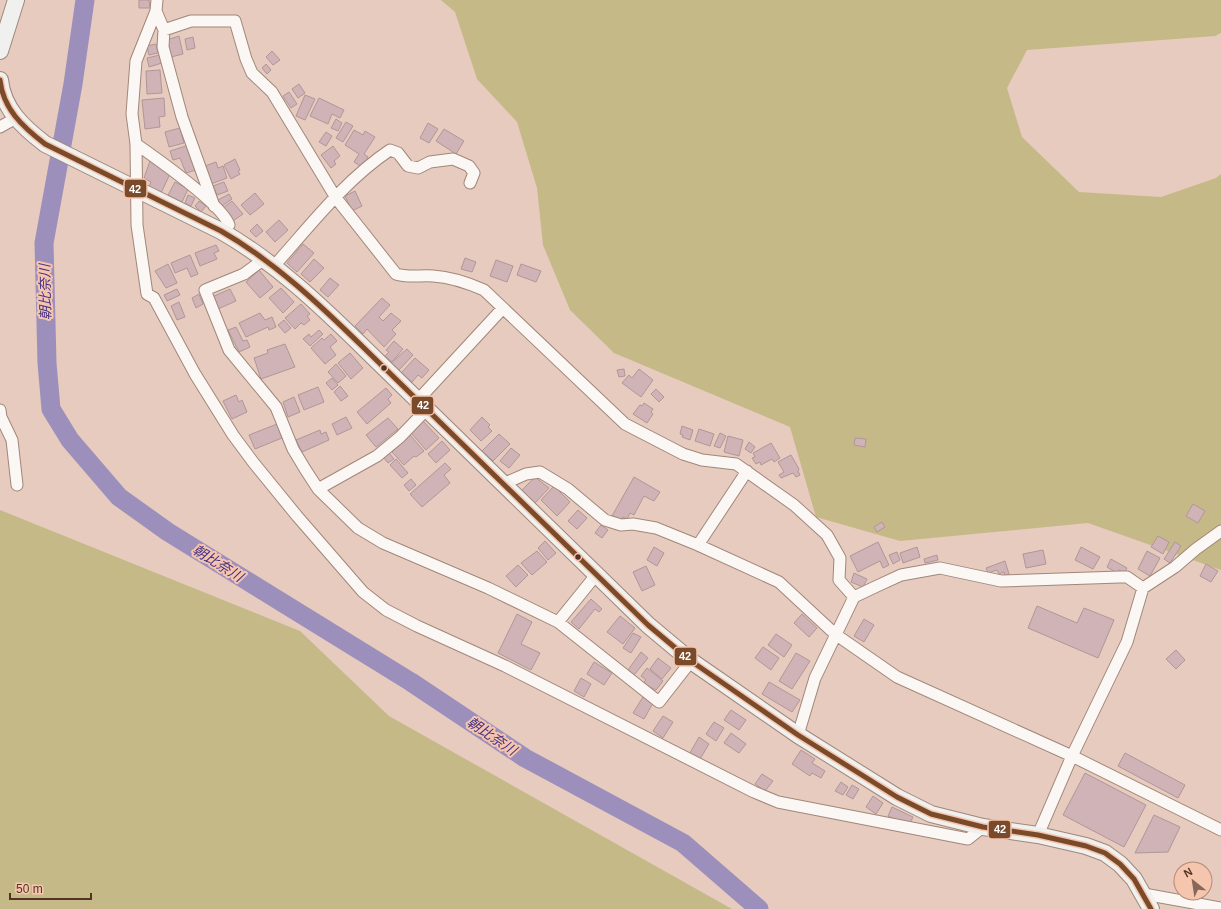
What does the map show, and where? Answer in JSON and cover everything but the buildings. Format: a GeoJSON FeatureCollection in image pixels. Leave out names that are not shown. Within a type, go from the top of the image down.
{"type":"FeatureCollection","features":[{"type":"Feature","properties":{"kind":"main road"},"geometry":{"type":"LineString","coordinates":[[0,49],[16,0]]}},
{"type":"Feature","properties":{"kind":"main road"},"geometry":{"type":"LineString","coordinates":[[0,80],[6,103],[21,124],[45,144],[135,190],[221,230],[249,247],[269,262],[329,314],[648,625],[691,661],[798,735],[897,797],[931,814],[983,827],[1038,834],[1086,846],[1105,853],[1120,864],[1134,879],[1148,903]]}},
{"type":"Feature","properties":{"kind":"street"},"geometry":{"type":"LineString","coordinates":[[156,6],[164,30],[163,47],[182,117],[214,206]]}},
{"type":"Feature","properties":{"kind":"street"},"geometry":{"type":"LineString","coordinates":[[156,6],[136,61],[132,114],[136,144],[135,190],[137,225],[147,294],[154,298],[195,374],[233,435],[253,462],[331,557],[363,592],[386,610],[417,626],[505,666],[754,792],[778,802],[968,839],[983,827]]}},
{"type":"Feature","properties":{"kind":"street"},"geometry":{"type":"LineString","coordinates":[[164,30],[191,21],[235,21],[246,59],[252,73],[272,92],[336,198],[396,274],[404,277],[433,276],[471,284],[484,290],[625,424],[683,454],[702,460],[736,464],[747,471],[794,506],[827,535],[840,558],[839,580],[854,597]]}},
{"type":"Feature","properties":{"kind":"street"},"geometry":{"type":"LineString","coordinates":[[0,127],[21,124]]}},
{"type":"Feature","properties":{"kind":"street"},"geometry":{"type":"LineString","coordinates":[[136,144],[173,170],[214,206],[227,220],[229,225],[221,230]]}},
{"type":"Feature","properties":{"kind":"street"},"geometry":{"type":"LineString","coordinates":[[470,183],[474,173],[469,166],[453,159],[430,162],[418,168],[408,166],[398,152],[390,150],[375,160],[269,262],[205,290],[230,350],[276,407],[293,449],[318,489],[358,528],[383,543],[488,588],[558,622],[659,702],[691,661]]}},
{"type":"Feature","properties":{"kind":"street"},"geometry":{"type":"LineString","coordinates":[[318,489],[377,456],[400,437],[422,404],[503,308]]}},
{"type":"Feature","properties":{"kind":"street"},"geometry":{"type":"LineString","coordinates":[[0,410],[1,418],[12,440],[17,485]]}},
{"type":"Feature","properties":{"kind":"street"},"geometry":{"type":"LineString","coordinates":[[698,545],[747,471]]}},
{"type":"Feature","properties":{"kind":"street"},"geometry":{"type":"LineString","coordinates":[[503,484],[526,474],[540,472],[568,490],[604,520],[621,525],[633,524],[656,528],[780,582],[835,634],[897,676],[1072,756],[1221,830]]}},
{"type":"Feature","properties":{"kind":"street"},"geometry":{"type":"LineString","coordinates":[[1038,834],[1072,756],[1127,642],[1143,588],[1175,567],[1196,549],[1221,531]]}},
{"type":"Feature","properties":{"kind":"street"},"geometry":{"type":"LineString","coordinates":[[798,735],[815,678],[854,597],[901,575],[940,568],[1001,581],[1127,577],[1143,588]]}},
{"type":"Feature","properties":{"kind":"street"},"geometry":{"type":"LineString","coordinates":[[558,622],[596,575]]}},
{"type":"Feature","properties":{"kind":"street"},"geometry":{"type":"LineString","coordinates":[[1148,903],[1221,908]]}},
{"type":"Feature","properties":{"kind":"shaded area"},"geometry":{"type":"Polygon","coordinates":[[[441,0],[1221,0],[1221,33],[1215,36],[1027,50],[1007,88],[1022,137],[1079,192],[1161,197],[1216,178],[1221,174],[1221,570],[1088,523],[900,541],[816,517],[790,427],[614,353],[570,310],[543,245],[537,188],[517,122],[477,79],[455,12],[441,0]]]}},
{"type":"Feature","properties":{"kind":"shaded area"},"geometry":{"type":"Polygon","coordinates":[[[0,510],[300,631],[389,716],[732,909],[0,909],[0,510]]]}},
{"type":"Feature","properties":{"kind":"waterway","name":"朝比奈川"},"geometry":{"type":"LineString","coordinates":[[85,0],[73,84],[44,243],[47,363],[51,409],[70,440],[119,497],[168,532],[411,682],[525,758],[683,843],[759,909]]}},
{"type":"Feature","properties":{"kind":"transit line","name":"42"},"geometry":{"type":"LineString","coordinates":[[0,80],[5,100],[10,109],[22,124],[45,144],[221,231],[260,256],[314,300],[648,625],[691,661],[798,735],[897,797],[931,814],[983,827],[1038,835],[1086,846],[1105,853],[1120,864],[1134,879],[1151,909]]}}]}
